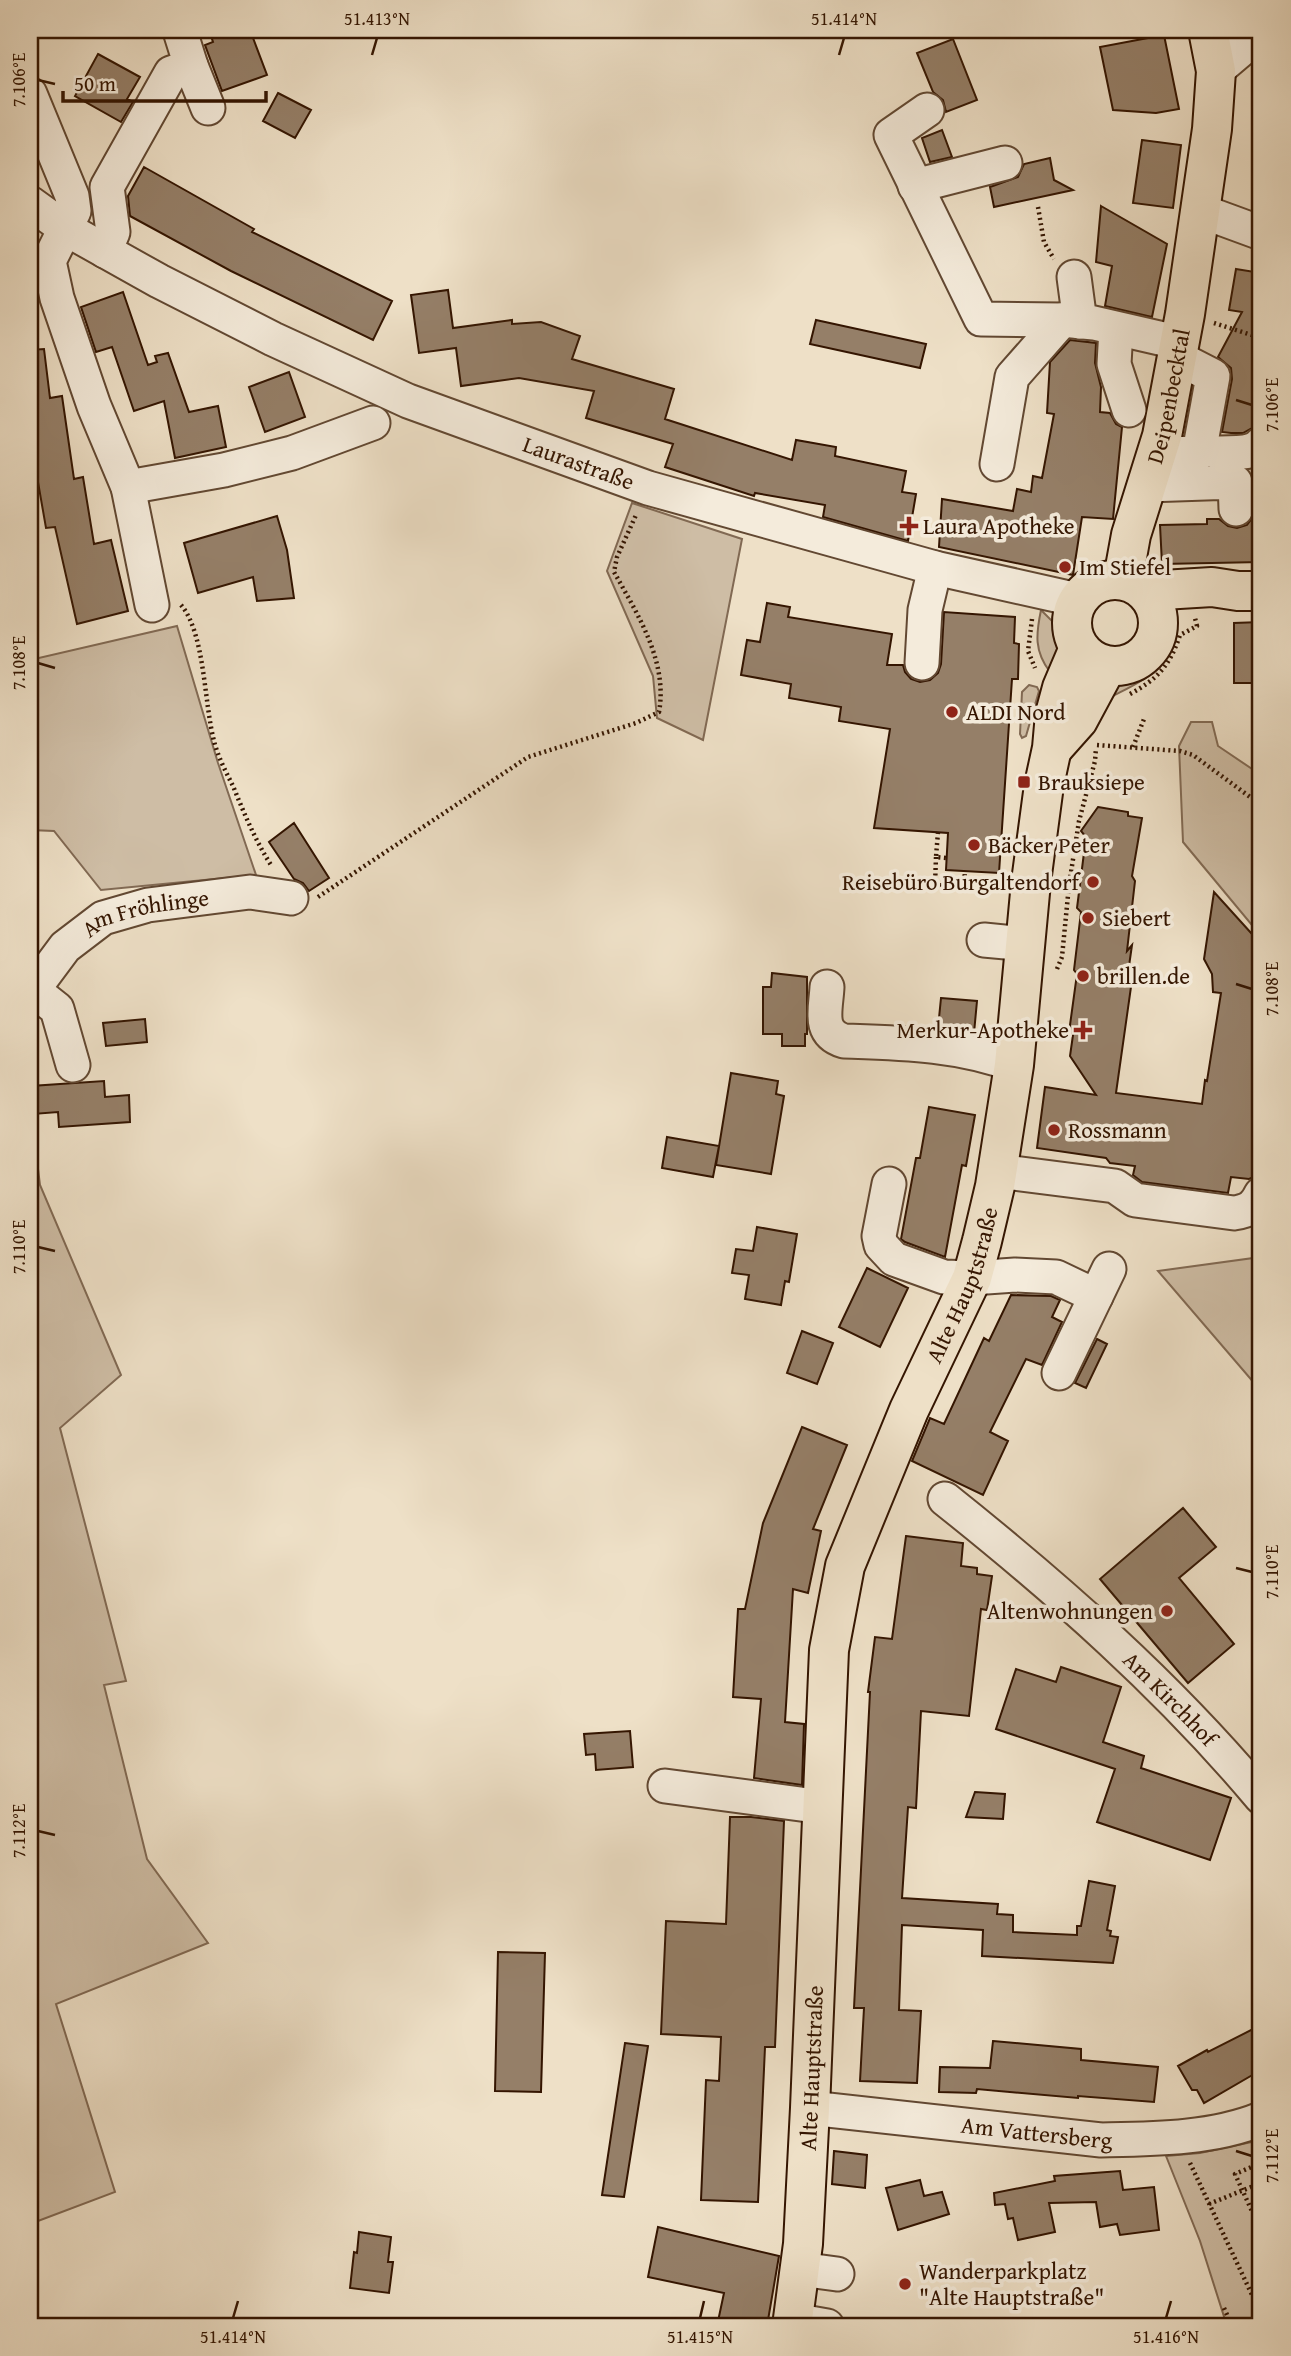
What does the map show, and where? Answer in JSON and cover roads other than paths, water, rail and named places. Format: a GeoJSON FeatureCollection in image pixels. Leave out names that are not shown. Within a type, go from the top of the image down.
{"type":"FeatureCollection","features":[{"type":"Feature","properties":{"kind":"main road","name":"Deipenbecktal"},"geometry":{"type":"LineString","coordinates":[[1134,585],[1131,535],[1189,340],[1216,71],[1208,30]]}},
{"type":"Feature","properties":{"kind":"main road"},"geometry":{"type":"LineString","coordinates":[[1134,585],[1157,609],[1159,631],[1153,647],[1140,659],[1125,666],[1104,670],[1073,633],[1072,616],[1078,600],[1089,587],[1105,580],[1134,585],[1250,591]]}},
{"type":"Feature","properties":{"kind":"main road"},"geometry":{"type":"LineString","coordinates":[[1159,631],[1194,612],[1250,591]]}},
{"type":"Feature","properties":{"kind":"main road","name":"Alte Hauptstraße"},"geometry":{"type":"LineString","coordinates":[[804,2324],[800,2269],[810,2108],[829,1650],[845,1566],[909,1410],[972,1278],[998,1171],[1014,1065],[1042,799],[1052,748],[1055,714],[1062,688],[1104,670]]}},
{"type":"Feature","properties":{"kind":"street"},"geometry":{"type":"LineString","coordinates":[[1216,71],[1249,43],[1257,30]]}},
{"type":"Feature","properties":{"kind":"street"},"geometry":{"type":"LineString","coordinates":[[180,31],[208,108]]}},
{"type":"Feature","properties":{"kind":"street"},"geometry":{"type":"LineString","coordinates":[[105,251],[113,232],[107,187],[171,74],[191,65]]}},
{"type":"Feature","properties":{"kind":"street"},"geometry":{"type":"LineString","coordinates":[[30,94],[72,196],[74,211],[49,261],[57,298],[94,407],[128,487],[152,605]]}},
{"type":"Feature","properties":{"kind":"street"},"geometry":{"type":"LineString","coordinates":[[927,110],[891,135],[981,319],[1071,321],[1189,340],[1228,381],[1209,453]]}},
{"type":"Feature","properties":{"kind":"street"},"geometry":{"type":"LineString","coordinates":[[915,186],[1006,163]]}},
{"type":"Feature","properties":{"kind":"street","name":"Laurastraße"},"geometry":{"type":"LineString","coordinates":[[30,203],[66,229],[159,281],[273,339],[408,401],[648,488],[935,568],[1078,600]]}},
{"type":"Feature","properties":{"kind":"street"},"geometry":{"type":"LineString","coordinates":[[1200,211],[1261,233]]}},
{"type":"Feature","properties":{"kind":"street"},"geometry":{"type":"LineString","coordinates":[[997,464],[1012,377],[1071,321],[1074,277]]}},
{"type":"Feature","properties":{"kind":"street"},"geometry":{"type":"LineString","coordinates":[[1116,328],[1114,364],[1129,410]]}},
{"type":"Feature","properties":{"kind":"street"},"geometry":{"type":"LineString","coordinates":[[128,487],[235,468],[292,453],[373,423]]}},
{"type":"Feature","properties":{"kind":"street"},"geometry":{"type":"LineString","coordinates":[[1152,469],[1209,453],[1252,451],[1261,444]]}},
{"type":"Feature","properties":{"kind":"street"},"geometry":{"type":"LineString","coordinates":[[1152,469],[1235,482],[1236,509]]}},
{"type":"Feature","properties":{"kind":"street"},"geometry":{"type":"LineString","coordinates":[[922,663],[925,610],[935,568]]}},
{"type":"Feature","properties":{"kind":"street","name":"Am Fröhlinge"},"geometry":{"type":"LineString","coordinates":[[32,990],[65,947],[103,918],[148,905],[250,892],[303,899]]}},
{"type":"Feature","properties":{"kind":"street"},"geometry":{"type":"LineString","coordinates":[[984,940],[1026,944]]}},
{"type":"Feature","properties":{"kind":"street"},"geometry":{"type":"LineString","coordinates":[[827,986],[825,1027],[829,1035],[836,1039],[918,1043],[990,1056],[1014,1065]]}},
{"type":"Feature","properties":{"kind":"street"},"geometry":{"type":"LineString","coordinates":[[32,990],[57,1009],[72,1065]]}},
{"type":"Feature","properties":{"kind":"street"},"geometry":{"type":"LineString","coordinates":[[998,1171],[1115,1186],[1135,1200],[1234,1213],[1246,1212],[1255,1205],[1261,1194]]}},
{"type":"Feature","properties":{"kind":"street"},"geometry":{"type":"LineString","coordinates":[[889,1184],[879,1236],[885,1252],[894,1259],[944,1277],[1047,1276],[1103,1283],[1059,1373]]}},
{"type":"Feature","properties":{"kind":"street","name":"Am Kirchhof"},"geometry":{"type":"LineString","coordinates":[[945,1499],[1006,1548],[1144,1672],[1197,1725],[1261,1797]]}},
{"type":"Feature","properties":{"kind":"street"},"geometry":{"type":"LineString","coordinates":[[665,1786],[823,1807]]}},
{"type":"Feature","properties":{"kind":"street","name":"Am Vattersberg"},"geometry":{"type":"LineString","coordinates":[[810,2108],[1101,2140],[1186,2135],[1234,2128],[1261,2119]]}},
{"type":"Feature","properties":{"kind":"street"},"geometry":{"type":"LineString","coordinates":[[800,2269],[837,2274]]}},
{"type":"Feature","properties":{"kind":"place","name":"Laura Apotheke"},"geometry":{"type":"Point","coordinates":[909,526]}},
{"type":"Feature","properties":{"kind":"place","name":"Im Stiefel"},"geometry":{"type":"Point","coordinates":[1065,567]}},
{"type":"Feature","properties":{"kind":"place","name":"ALDI Nord"},"geometry":{"type":"Point","coordinates":[952,712]}},
{"type":"Feature","properties":{"kind":"place","name":"Brauksiepe"},"geometry":{"type":"Point","coordinates":[1024,782]}},
{"type":"Feature","properties":{"kind":"place","name":"Bäcker Peter"},"geometry":{"type":"Point","coordinates":[974,845]}},
{"type":"Feature","properties":{"kind":"place","name":"Reisebüro Burgaltendorf"},"geometry":{"type":"Point","coordinates":[1093,882]}},
{"type":"Feature","properties":{"kind":"place","name":"Siebert"},"geometry":{"type":"Point","coordinates":[1088,918]}},
{"type":"Feature","properties":{"kind":"place","name":"brillen.de"},"geometry":{"type":"Point","coordinates":[1083,976]}},
{"type":"Feature","properties":{"kind":"place","name":"Merkur-Apotheke"},"geometry":{"type":"Point","coordinates":[1083,1030]}},
{"type":"Feature","properties":{"kind":"place","name":"Rossmann"},"geometry":{"type":"Point","coordinates":[1054,1130]}},
{"type":"Feature","properties":{"kind":"place","name":"Altenwohnungen"},"geometry":{"type":"Point","coordinates":[1167,1611]}},
{"type":"Feature","properties":{"kind":"place","name":"Wanderparkplatz \"Alte Hauptstraße\""},"geometry":{"type":"Point","coordinates":[905,2284]}}]}
